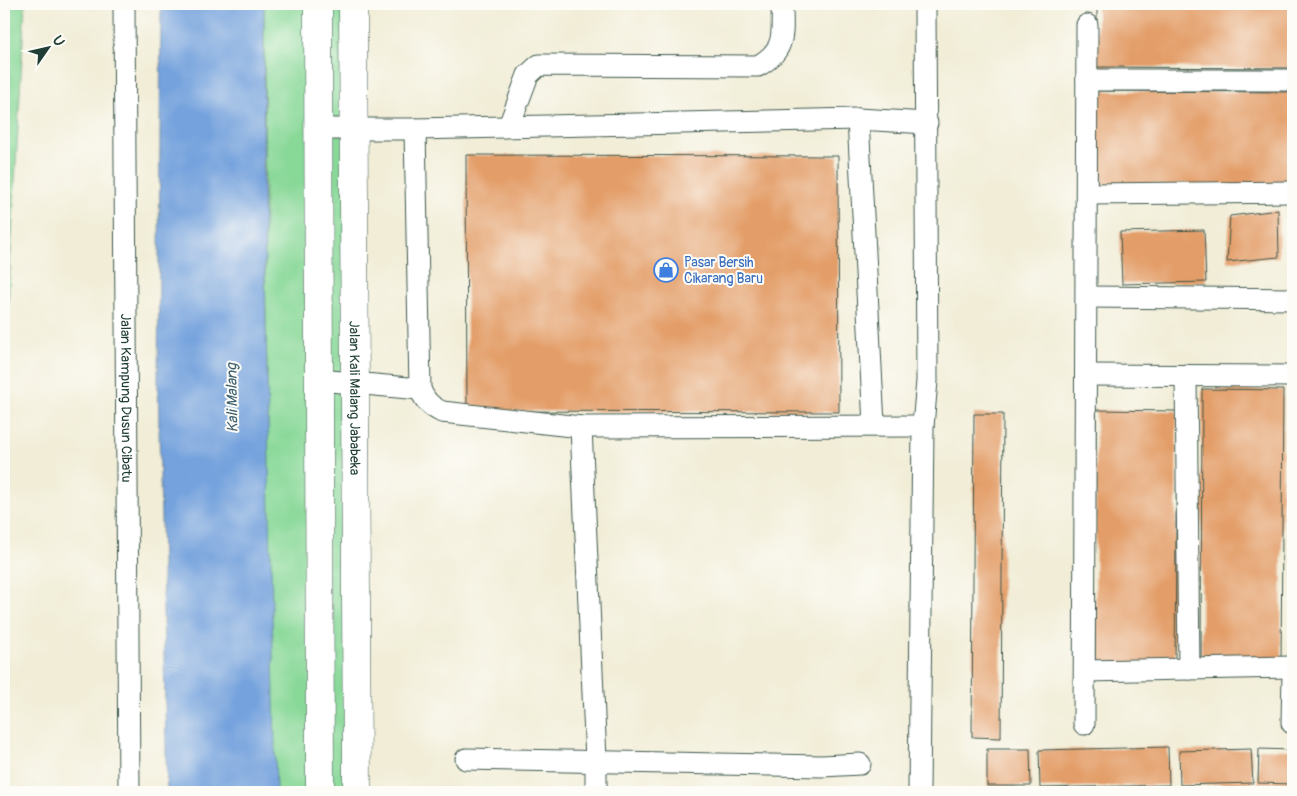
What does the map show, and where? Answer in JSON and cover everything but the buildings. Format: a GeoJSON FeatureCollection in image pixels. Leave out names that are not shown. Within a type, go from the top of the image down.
{"type":"FeatureCollection","features":[{"type":"Feature","properties":{"kind":"main road"},"geometry":{"type":"LineString","coordinates":[[318,4],[320,792]]}},
{"type":"Feature","properties":{"kind":"main road","name":"Jalan Kali Malang Jababeka"},"geometry":{"type":"LineString","coordinates":[[353,4],[357,792]]}},
{"type":"Feature","properties":{"kind":"street","name":"Jalan Kampung Dusun Cibatu"},"geometry":{"type":"LineString","coordinates":[[124,4],[129,792]]}},
{"type":"Feature","properties":{"kind":"street"},"geometry":{"type":"LineString","coordinates":[[509,126],[528,75],[539,65],[758,66],[776,52],[781,41],[782,4]]}},
{"type":"Feature","properties":{"kind":"street"},"geometry":{"type":"LineString","coordinates":[[919,792],[923,426],[927,381],[925,4]]}},
{"type":"Feature","properties":{"kind":"street"},"geometry":{"type":"LineString","coordinates":[[1084,724],[1088,194],[1087,25]]}},
{"type":"Feature","properties":{"kind":"street"},"geometry":{"type":"LineString","coordinates":[[1087,80],[1293,80]]}},
{"type":"Feature","properties":{"kind":"street"},"geometry":{"type":"LineString","coordinates":[[319,129],[415,129],[858,119],[927,123]]}},
{"type":"Feature","properties":{"kind":"street"},"geometry":{"type":"LineString","coordinates":[[858,119],[874,425]]}},
{"type":"Feature","properties":{"kind":"street"},"geometry":{"type":"LineString","coordinates":[[415,129],[420,389],[426,401],[442,412],[581,427],[923,426]]}},
{"type":"Feature","properties":{"kind":"street"},"geometry":{"type":"LineString","coordinates":[[1088,194],[1293,192]]}},
{"type":"Feature","properties":{"kind":"street"},"geometry":{"type":"LineString","coordinates":[[1086,297],[1293,299]]}},
{"type":"Feature","properties":{"kind":"street"},"geometry":{"type":"LineString","coordinates":[[1086,375],[1293,376]]}},
{"type":"Feature","properties":{"kind":"street"},"geometry":{"type":"LineString","coordinates":[[1186,376],[1189,669]]}},
{"type":"Feature","properties":{"kind":"street"},"geometry":{"type":"LineString","coordinates":[[319,380],[420,389]]}},
{"type":"Feature","properties":{"kind":"street"},"geometry":{"type":"LineString","coordinates":[[581,427],[596,792]]}},
{"type":"Feature","properties":{"kind":"street"},"geometry":{"type":"LineString","coordinates":[[1085,671],[1293,667]]}},
{"type":"Feature","properties":{"kind":"street"},"geometry":{"type":"LineString","coordinates":[[1292,723],[1293,674]]}},
{"type":"Feature","properties":{"kind":"street"},"geometry":{"type":"LineString","coordinates":[[466,759],[596,760],[822,766],[860,764]]}},
{"type":"Feature","properties":{"kind":"green space"},"geometry":{"type":"Polygon","coordinates":[[[4,4],[25,4],[4,377],[4,4]]]}},
{"type":"Feature","properties":{"kind":"green space"},"geometry":{"type":"Polygon","coordinates":[[[264,4],[353,4],[357,792],[274,792],[265,258],[264,4]]]}},
{"type":"Feature","properties":{"kind":"water","name":"Kali Malang"},"geometry":{"type":"Polygon","coordinates":[[[161,4],[264,4],[263,188],[276,792],[167,792],[158,384],[161,4]]]}},
{"type":"Feature","properties":{"kind":"place","name":"Pasar Bersih Cikarang Baru"},"geometry":{"type":"Point","coordinates":[666,270]}}]}
